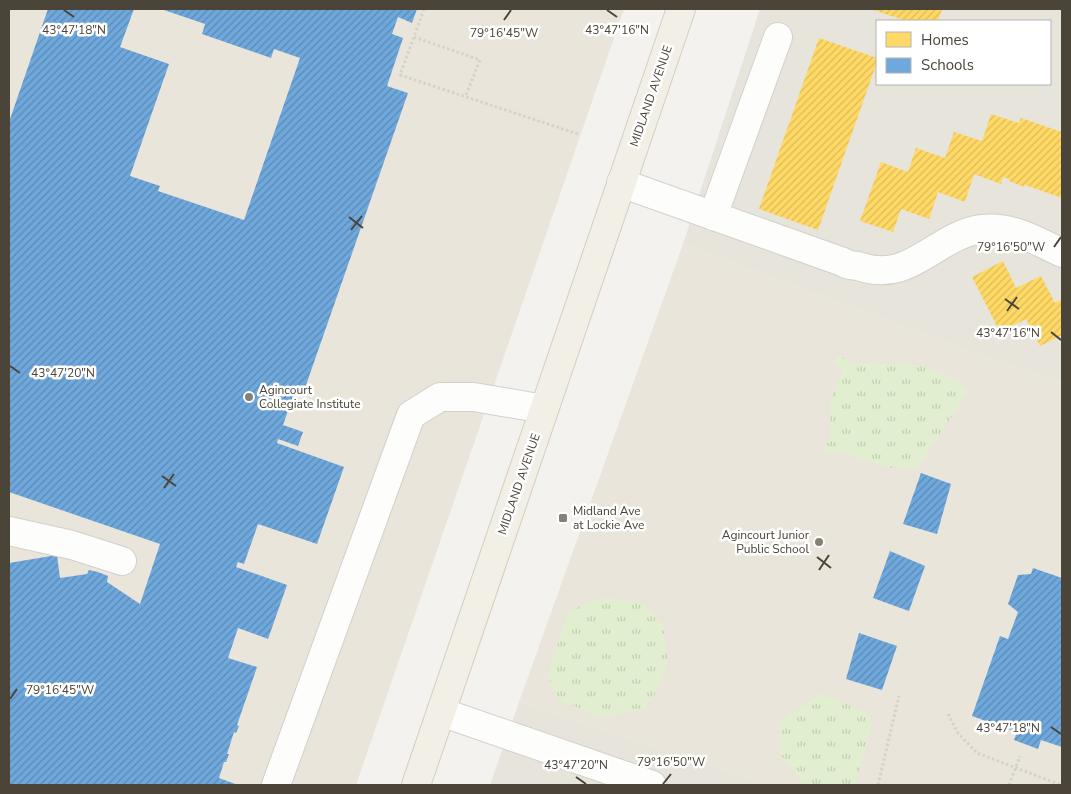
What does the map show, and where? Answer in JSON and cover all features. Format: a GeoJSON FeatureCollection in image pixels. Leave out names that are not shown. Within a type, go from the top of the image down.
{"type":"FeatureCollection","features":[{"type":"Feature","properties":{"kind":"main road","name":"MIDLAND AVENUE"},"geometry":{"type":"LineString","coordinates":[[416,785],[681,9]]}},
{"type":"Feature","properties":{"kind":"street"},"geometry":{"type":"LineString","coordinates":[[713,216],[778,37]]}},
{"type":"Feature","properties":{"kind":"street"},"geometry":{"type":"LineString","coordinates":[[621,182],[862,269],[886,271],[908,264],[919,260],[952,239],[981,229],[998,228],[1016,231],[1062,252]]}},
{"type":"Feature","properties":{"kind":"street"},"geometry":{"type":"LineString","coordinates":[[276,785],[411,415],[440,397],[474,397],[544,409]]}},
{"type":"Feature","properties":{"kind":"street"},"geometry":{"type":"LineString","coordinates":[[9,531],[72,545],[122,561]]}},
{"type":"Feature","properties":{"kind":"street"},"geometry":{"type":"LineString","coordinates":[[441,712],[652,785]]}},
{"type":"Feature","properties":{"kind":"path"},"geometry":{"type":"LineString","coordinates":[[424,9],[400,74],[578,134]]}},
{"type":"Feature","properties":{"kind":"path"},"geometry":{"type":"LineString","coordinates":[[414,38],[480,60],[465,97]]}},
{"type":"Feature","properties":{"kind":"path"},"geometry":{"type":"LineString","coordinates":[[878,785],[898,696]]}},
{"type":"Feature","properties":{"kind":"path"},"geometry":{"type":"LineString","coordinates":[[948,714],[958,733],[977,753],[1061,785]]}},
{"type":"Feature","properties":{"kind":"path"},"geometry":{"type":"LineString","coordinates":[[1009,785],[1020,756]]}},
{"type":"Feature","properties":{"kind":"shaded area","name":"Agincourt Collegiate Institute"},"geometry":{"type":"Polygon","coordinates":[[[9,9],[624,9],[356,785],[9,785],[9,9]]]}},
{"type":"Feature","properties":{"kind":"shaded area"},"geometry":{"type":"Polygon","coordinates":[[[760,9],[1062,9],[1062,383],[683,244],[760,9]]]}},
{"type":"Feature","properties":{"kind":"shaded area","name":"Agincourt Junior Public School"},"geometry":{"type":"Polygon","coordinates":[[[683,244],[1062,383],[1062,785],[768,785],[519,702],[683,244]]]}},
{"type":"Feature","properties":{"kind":"shaded area"},"geometry":{"type":"Polygon","coordinates":[[[519,702],[768,785],[490,785],[519,702]]]}},
{"type":"Feature","properties":{"kind":"green space"},"geometry":{"type":"Polygon","coordinates":[[[838,355],[853,363],[921,365],[960,382],[968,392],[918,467],[890,468],[837,451],[828,452],[824,447],[830,440],[831,399],[843,370],[834,363],[838,355]]]}},
{"type":"Feature","properties":{"kind":"green space"},"geometry":{"type":"Polygon","coordinates":[[[612,598],[644,604],[663,626],[668,660],[659,688],[645,708],[604,717],[557,700],[548,676],[567,613],[593,600],[612,598]]]}},
{"type":"Feature","properties":{"kind":"green space"},"geometry":{"type":"Polygon","coordinates":[[[822,693],[862,711],[873,719],[856,783],[851,785],[809,785],[802,782],[779,752],[780,722],[822,693]]]}},
{"type":"Feature","properties":{"kind":"building: Homes"},"geometry":{"type":"Polygon","coordinates":[[[870,9],[942,9],[938,20],[904,20],[870,9]]]}},
{"type":"Feature","properties":{"kind":"building: Homes"},"geometry":{"type":"Polygon","coordinates":[[[819,38],[876,58],[876,65],[818,230],[759,209],[819,38]]]}},
{"type":"Feature","properties":{"kind":"building: Homes"},"geometry":{"type":"Polygon","coordinates":[[[991,114],[1019,123],[1021,118],[1062,132],[1062,198],[1025,185],[1024,187],[1003,177],[1001,184],[974,174],[965,202],[938,192],[929,219],[901,209],[893,232],[860,221],[881,162],[908,172],[916,148],[945,158],[954,132],[982,141],[991,114]]]}},
{"type":"Feature","properties":{"kind":"building: Homes"},"geometry":{"type":"Polygon","coordinates":[[[1003,261],[1016,288],[1041,276],[1055,303],[1062,299],[1062,335],[1040,346],[1026,319],[1000,332],[972,277],[1003,261]]]}},
{"type":"Feature","properties":{"kind":"building: Schools"},"geometry":{"type":"Polygon","coordinates":[[[48,9],[134,9],[120,47],[169,64],[130,176],[160,186],[158,191],[244,220],[300,58],[274,49],[271,58],[202,34],[205,24],[161,9],[417,9],[412,23],[398,17],[392,34],[403,38],[387,86],[408,93],[305,388],[297,385],[283,425],[303,432],[298,446],[278,439],[277,443],[344,467],[317,544],[258,524],[244,564],[238,562],[236,567],[287,585],[268,639],[238,628],[228,658],[257,667],[237,725],[239,726],[236,733],[234,732],[227,754],[229,754],[226,762],[224,762],[219,778],[238,785],[9,785],[9,563],[57,555],[60,578],[87,574],[89,570],[98,572],[108,576],[107,582],[140,604],[160,544],[9,492],[9,122],[48,9]]]}},
{"type":"Feature","properties":{"kind":"building: Schools"},"geometry":{"type":"Polygon","coordinates":[[[921,473],[951,484],[937,534],[903,524],[921,473]]]}},
{"type":"Feature","properties":{"kind":"building: Schools"},"geometry":{"type":"Polygon","coordinates":[[[890,551],[925,566],[909,611],[873,598],[890,551]]]}},
{"type":"Feature","properties":{"kind":"building: Schools"},"geometry":{"type":"Polygon","coordinates":[[[1033,568],[1062,578],[1062,747],[1041,740],[1038,749],[1014,740],[1017,732],[972,716],[1000,636],[1008,639],[1018,612],[1008,604],[1018,575],[1031,574],[1033,568]]]}},
{"type":"Feature","properties":{"kind":"building: Schools"},"geometry":{"type":"Polygon","coordinates":[[[859,633],[897,646],[882,690],[846,679],[859,633]]]}},
{"type":"Feature","properties":{"kind":"place","name":"Agincourt Collegiate Institute"},"geometry":{"type":"Point","coordinates":[249,397]}},
{"type":"Feature","properties":{"kind":"place","name":"Midland Ave at Lockie Ave"},"geometry":{"type":"Point","coordinates":[563,518]}},
{"type":"Feature","properties":{"kind":"place","name":"Agincourt Junior Public School"},"geometry":{"type":"Point","coordinates":[819,542]}}]}
